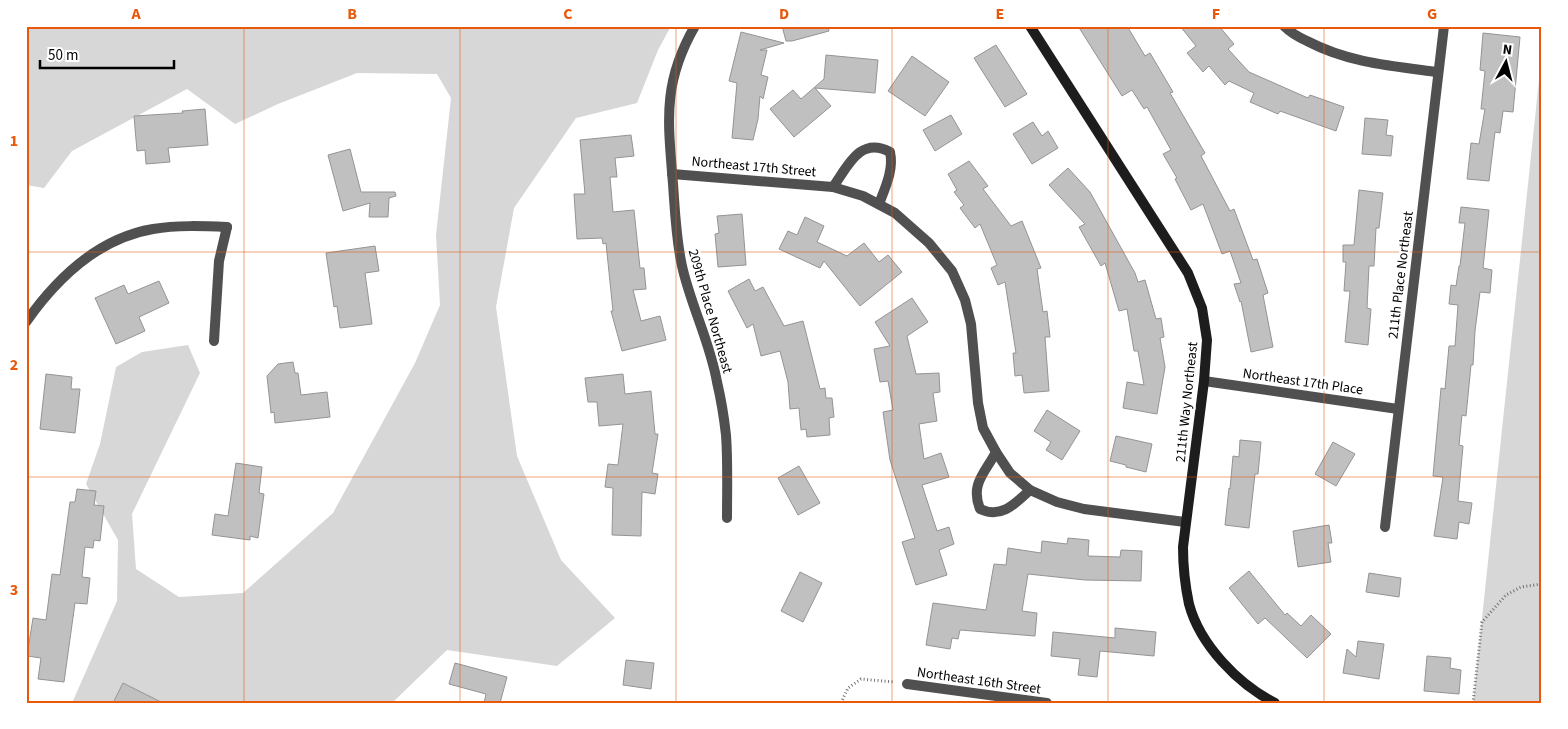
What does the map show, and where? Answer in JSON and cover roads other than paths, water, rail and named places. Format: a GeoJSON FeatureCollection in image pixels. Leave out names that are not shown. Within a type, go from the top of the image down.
{"type":"FeatureCollection","features":[{"type":"Feature","properties":{"kind":"street","name":"209th Place Northeast"},"geometry":{"type":"LineString","coordinates":[[695,26],[684,45],[676,65],[670,92],[668,111],[672,174],[676,228],[682,266],[691,300],[708,345],[717,381],[726,434],[727,518]]}},
{"type":"Feature","properties":{"kind":"street","name":"211th Way Northeast"},"geometry":{"type":"LineString","coordinates":[[1030,26],[1188,273],[1202,308],[1207,340],[1204,381],[1185,522],[1183,547],[1184,575],[1190,606],[1204,637],[1222,662],[1239,679],[1260,695],[1275,703]]}},
{"type":"Feature","properties":{"kind":"street"},"geometry":{"type":"LineString","coordinates":[[1284,26],[1290,32],[1323,50],[1359,61],[1438,72]]}},
{"type":"Feature","properties":{"kind":"street","name":"211th Place Northeast"},"geometry":{"type":"LineString","coordinates":[[1385,526],[1444,26]]}},
{"type":"Feature","properties":{"kind":"street","name":"Northeast 17th Street"},"geometry":{"type":"LineString","coordinates":[[833,187],[860,150],[871,147],[882,148],[890,152],[892,162],[888,181],[879,204]]}},
{"type":"Feature","properties":{"kind":"street","name":"Northeast 17th Street"},"geometry":{"type":"LineString","coordinates":[[672,174],[833,187],[863,196],[895,213],[929,243],[952,271],[965,300],[972,324],[978,403],[983,428],[1010,473],[1030,490],[1057,502],[1084,509],[1185,522]]}},
{"type":"Feature","properties":{"kind":"street"},"geometry":{"type":"LineString","coordinates":[[26,322],[64,277],[93,253],[121,238],[154,229],[188,226],[227,227],[219,261],[214,341]]}},
{"type":"Feature","properties":{"kind":"street","name":"Northeast 17th Place"},"geometry":{"type":"LineString","coordinates":[[1204,381],[1398,409]]}},
{"type":"Feature","properties":{"kind":"street"},"geometry":{"type":"LineString","coordinates":[[996,452],[976,487],[976,499],[980,509],[988,513],[998,513],[1018,501],[1030,490]]}},
{"type":"Feature","properties":{"kind":"street","name":"Northeast 16th Street"},"geometry":{"type":"LineString","coordinates":[[907,684],[1047,703]]}}]}
